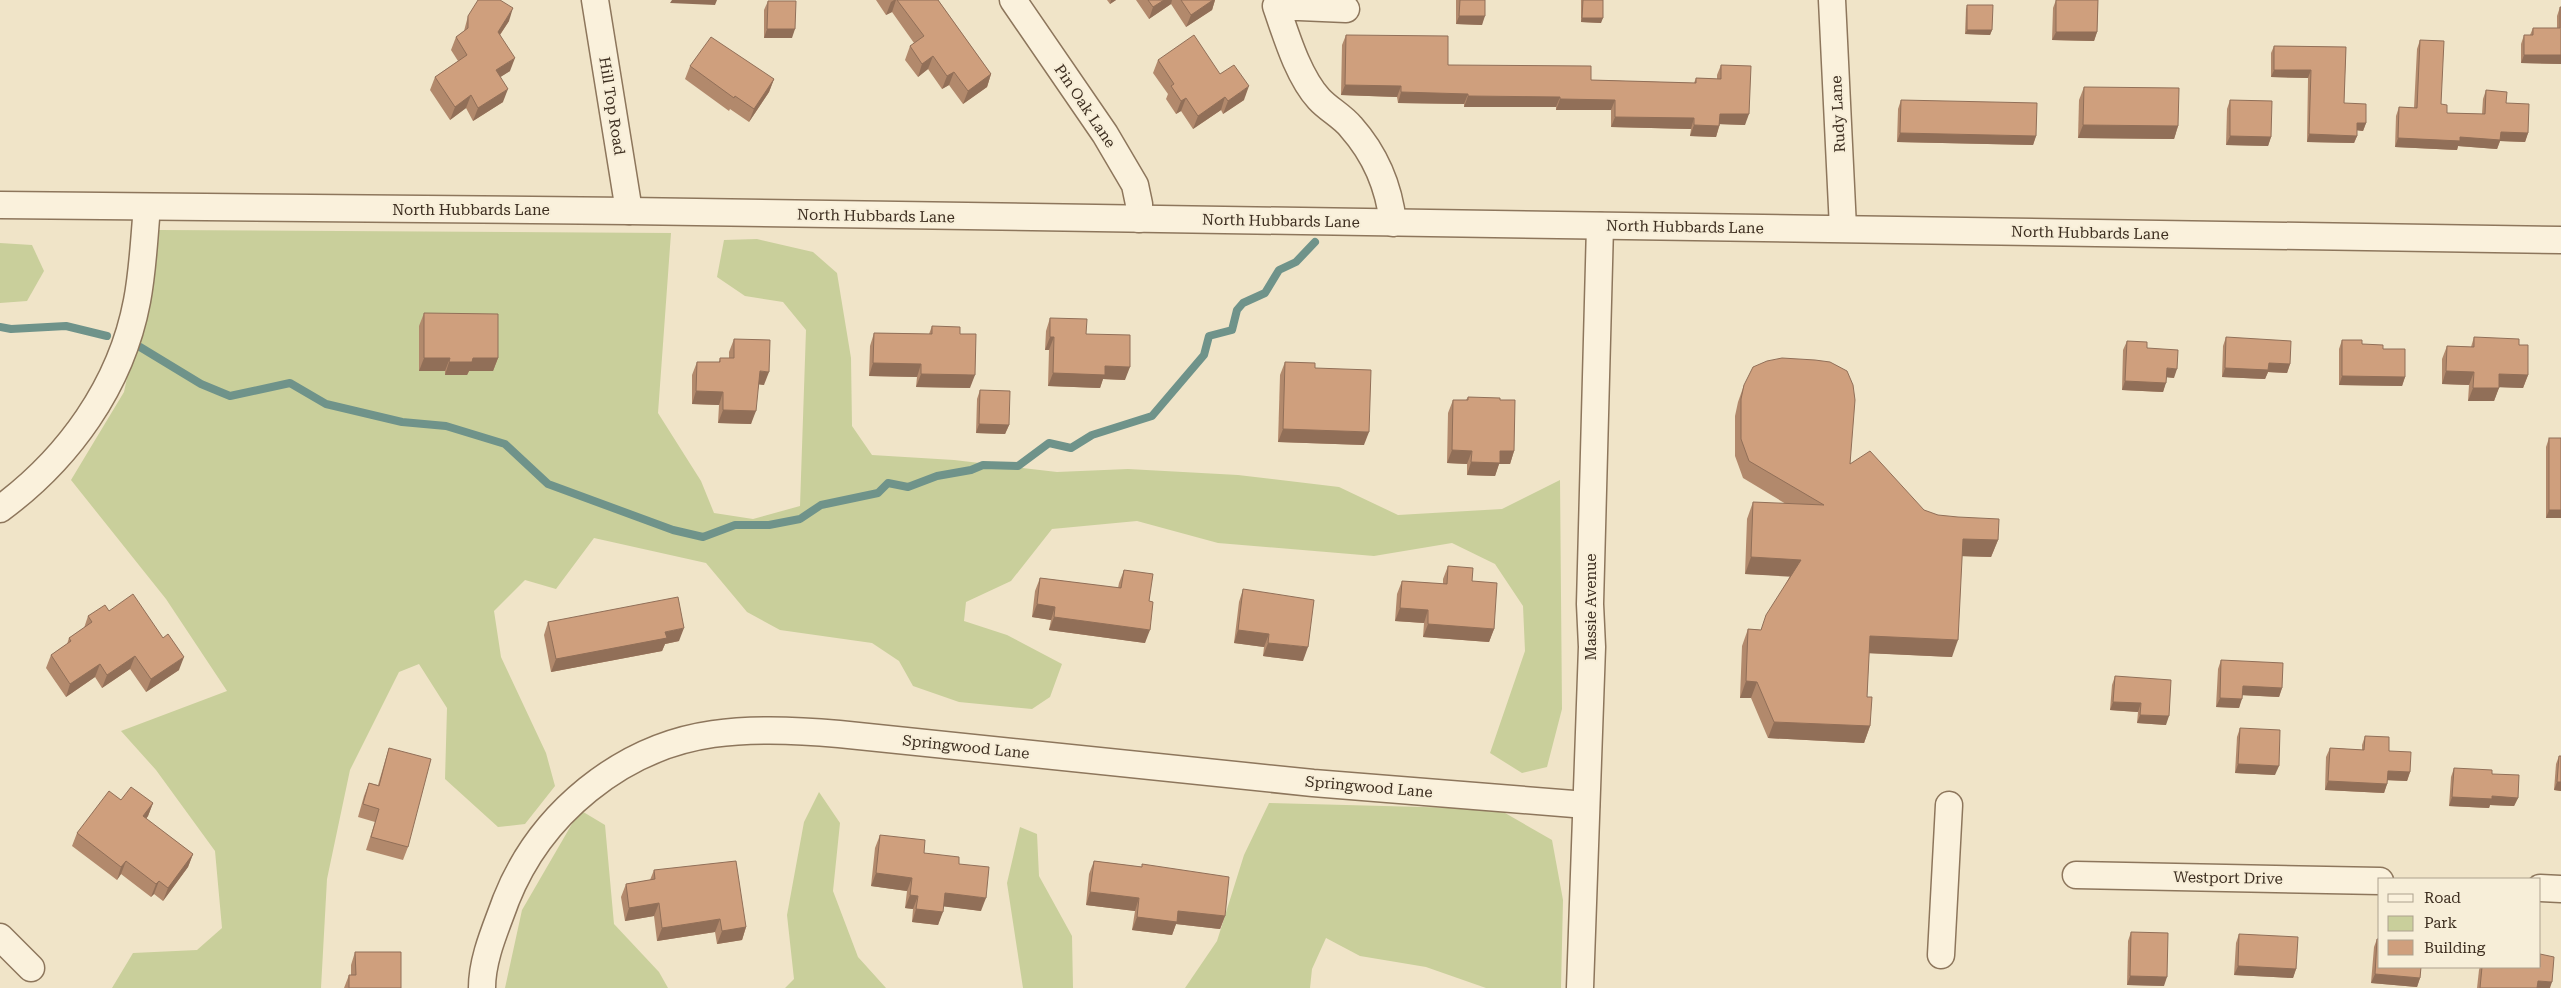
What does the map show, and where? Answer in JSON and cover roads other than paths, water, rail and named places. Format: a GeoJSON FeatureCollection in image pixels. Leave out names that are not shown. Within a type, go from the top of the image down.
{"type":"FeatureCollection","features":[{"type":"Feature","properties":{"kind":"street","name":"Hill Top Road"},"geometry":{"type":"LineString","coordinates":[[595,0],[629,211]]}},
{"type":"Feature","properties":{"kind":"street","name":"Pin Oak Lane"},"geometry":{"type":"LineString","coordinates":[[1012,0],[1104,134],[1136,185],[1140,204],[1139,219]]}},
{"type":"Feature","properties":{"kind":"street","name":"Rudy Lane"},"geometry":{"type":"LineString","coordinates":[[1832,0],[1844,228]]}},
{"type":"Feature","properties":{"kind":"street"},"geometry":{"type":"LineString","coordinates":[[1346,9],[1276,6],[1293,55],[1318,99],[1351,126],[1379,167],[1390,201],[1393,223]]}},
{"type":"Feature","properties":{"kind":"street","name":"North Hubbards Lane"},"geometry":{"type":"LineString","coordinates":[[0,205],[629,211],[2561,240]]}},
{"type":"Feature","properties":{"kind":"street"},"geometry":{"type":"LineString","coordinates":[[0,509],[42,475],[62,453],[96,406],[122,355],[136,304],[147,207]]}},
{"type":"Feature","properties":{"kind":"street","name":"Massie Avenue"},"geometry":{"type":"LineString","coordinates":[[1580,988],[1600,226]]}},
{"type":"Feature","properties":{"kind":"street","name":"Springwood Lane"},"geometry":{"type":"LineString","coordinates":[[482,988],[494,934],[512,885],[552,825],[579,796],[606,775],[636,758],[668,745],[712,734],[761,730],[838,734],[1313,783],[1586,805]]}},
{"type":"Feature","properties":{"kind":"street"},"geometry":{"type":"LineString","coordinates":[[1941,955],[1948,805]]}},
{"type":"Feature","properties":{"kind":"street","name":"Westport Drive"},"geometry":{"type":"LineString","coordinates":[[2076,875],[2378,881]]}},
{"type":"Feature","properties":{"kind":"street"},"geometry":{"type":"LineString","coordinates":[[2541,888],[2561,889]]}},
{"type":"Feature","properties":{"kind":"street"},"geometry":{"type":"LineString","coordinates":[[0,937],[31,968]]}},
{"type":"Feature","properties":{"kind":"waterway"},"geometry":{"type":"LineString","coordinates":[[140,347],[201,384],[230,396],[290,383],[326,404],[402,422],[446,426],[505,444],[548,484],[673,530],[703,537],[735,525],[769,525],[800,519],[821,505],[878,493],[888,483],[908,487],[937,476],[971,470],[983,465],[1018,466],[1049,443],[1071,448],[1092,435],[1152,416],[1204,355],[1209,336],[1232,330],[1237,310],[1243,303],[1265,293],[1279,270],[1296,262],[1315,242]]}},
{"type":"Feature","properties":{"kind":"waterway"},"geometry":{"type":"LineString","coordinates":[[0,327],[11,329],[66,326],[107,336]]}}]}
